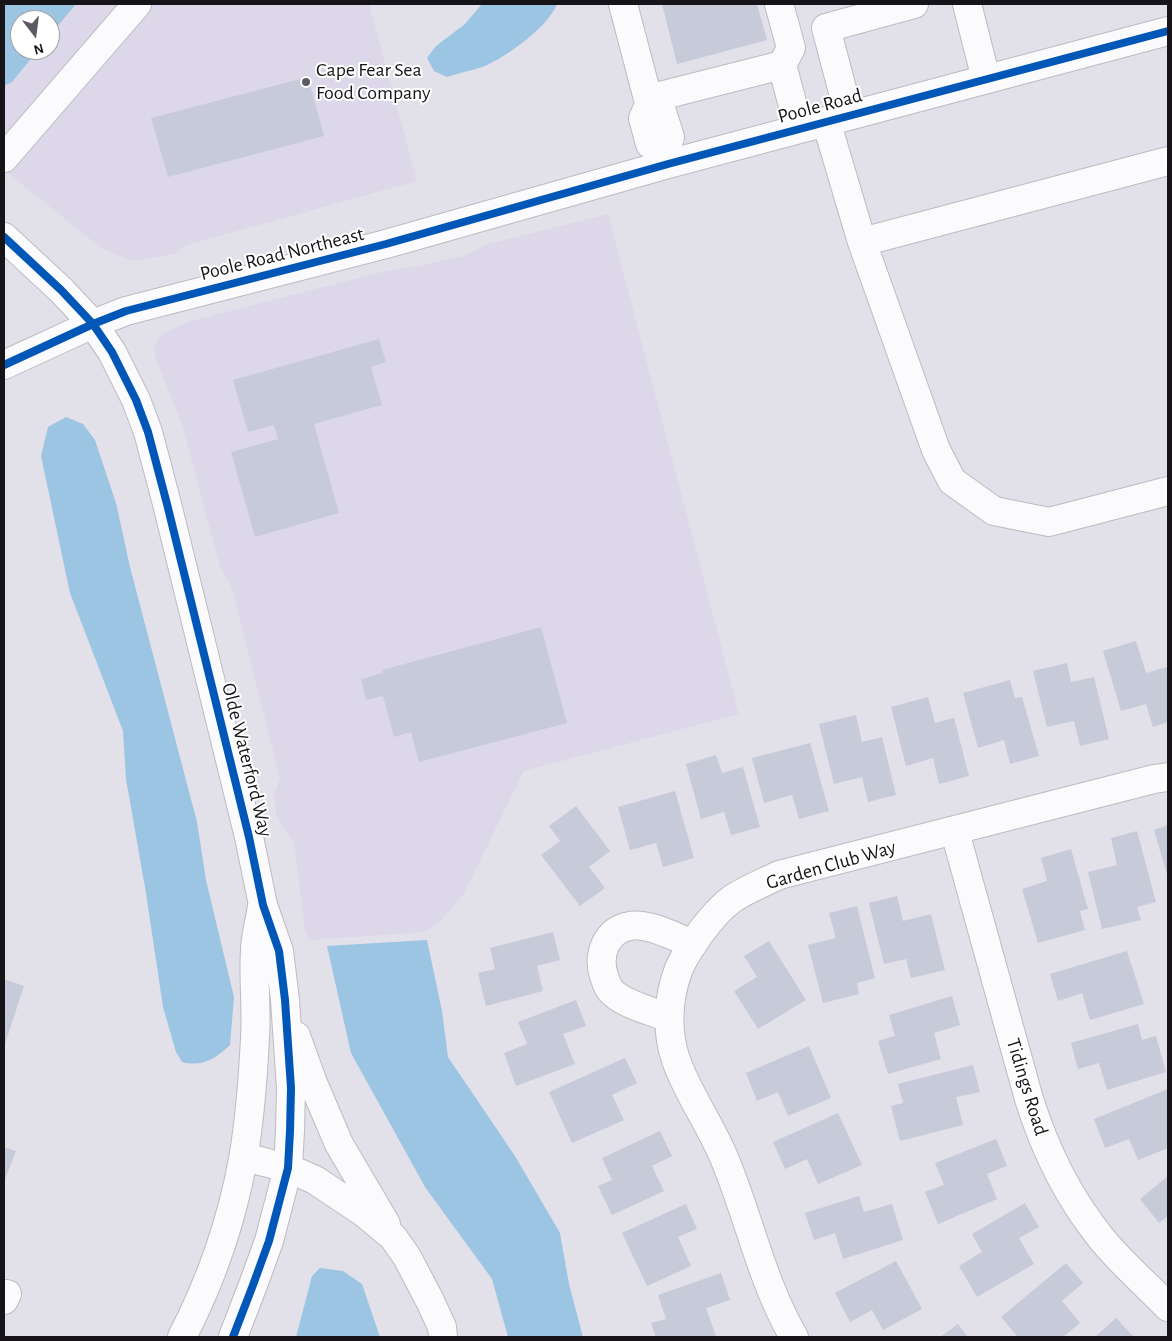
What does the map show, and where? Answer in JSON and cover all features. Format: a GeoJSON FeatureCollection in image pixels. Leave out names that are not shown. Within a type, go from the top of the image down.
{"type":"FeatureCollection","features":[{"type":"Feature","properties":{"kind":"street"},"geometry":{"type":"LineString","coordinates":[[4,158],[137,4]]}},
{"type":"Feature","properties":{"kind":"street"},"geometry":{"type":"LineString","coordinates":[[623,4],[648,102],[643,118],[650,144],[666,158]]}},
{"type":"Feature","properties":{"kind":"street"},"geometry":{"type":"LineString","coordinates":[[779,4],[791,48],[782,65],[798,128]]}},
{"type":"Feature","properties":{"kind":"street"},"geometry":{"type":"LineString","coordinates":[[914,4],[826,28],[838,118],[862,242],[936,450],[952,481],[994,511],[1049,522],[1168,491]]}},
{"type":"Feature","properties":{"kind":"street"},"geometry":{"type":"LineString","coordinates":[[967,4],[986,79]]}},
{"type":"Feature","properties":{"kind":"street","name":"Poole Road"},"geometry":{"type":"LineString","coordinates":[[481,217],[666,158],[838,118],[1168,31]]}},
{"type":"Feature","properties":{"kind":"street"},"geometry":{"type":"LineString","coordinates":[[648,102],[782,65]]}},
{"type":"Feature","properties":{"kind":"street"},"geometry":{"type":"LineString","coordinates":[[862,242],[1168,161]]}},
{"type":"Feature","properties":{"kind":"street","name":"Poole Road Northeast"},"geometry":{"type":"LineString","coordinates":[[4,365],[126,311],[386,244],[481,217]]}},
{"type":"Feature","properties":{"kind":"street","name":"Olde Waterford Way"},"geometry":{"type":"LineString","coordinates":[[4,237],[61,290],[93,324],[112,352],[125,376],[148,432],[241,803],[262,905],[279,951],[285,1000],[291,1088],[288,1168],[269,1241],[233,1337]]}},
{"type":"Feature","properties":{"kind":"street","name":"Garden Club Way"},"geometry":{"type":"LineString","coordinates":[[794,1337],[769,1284],[726,1161],[683,1080],[672,1044],[669,1018],[671,993],[678,969],[693,944],[709,921],[731,900],[755,886],[780,876],[1154,779],[1168,777]]}},
{"type":"Feature","properties":{"kind":"street","name":"Tidings Road"},"geometry":{"type":"LineString","coordinates":[[955,832],[1029,1099],[1050,1157],[1082,1213],[1102,1238],[1168,1307]]}},
{"type":"Feature","properties":{"kind":"street","name":"Olde Waterford Way"},"geometry":{"type":"LineString","coordinates":[[182,1337],[225,1234],[244,1157],[253,1079],[255,1036],[254,950],[262,905]]}},
{"type":"Feature","properties":{"kind":"street"},"geometry":{"type":"LineString","coordinates":[[669,1018],[619,998],[611,991],[602,971],[603,947],[614,934],[631,925],[643,925],[693,944]]}},
{"type":"Feature","properties":{"kind":"street"},"geometry":{"type":"LineString","coordinates":[[285,1000],[301,1050],[339,1144],[370,1194],[393,1237],[407,1257],[442,1327],[443,1337]]}},
{"type":"Feature","properties":{"kind":"street"},"geometry":{"type":"LineString","coordinates":[[244,1157],[288,1168],[315,1180],[363,1212],[393,1237]]}},
{"type":"Feature","properties":{"kind":"shaded area"},"geometry":{"type":"Polygon","coordinates":[[[4,4],[369,4],[417,181],[187,245],[174,254],[132,261],[101,248],[4,170],[4,4]]]}},
{"type":"Feature","properties":{"kind":"shaded area"},"geometry":{"type":"Polygon","coordinates":[[[608,214],[739,714],[524,771],[463,895],[440,922],[424,932],[309,940],[305,931],[294,843],[282,827],[276,814],[274,796],[280,778],[232,588],[220,567],[182,424],[155,356],[154,347],[162,334],[187,322],[390,270],[415,267],[464,256],[488,244],[608,214]]]}},
{"type":"Feature","properties":{"kind":"water"},"geometry":{"type":"Polygon","coordinates":[[[4,4],[76,4],[60,23],[60,10],[10,10],[10,60],[30,60],[12,82],[4,86],[4,4]]]}},
{"type":"Feature","properties":{"kind":"water"},"geometry":{"type":"Polygon","coordinates":[[[482,4],[557,4],[546,21],[529,38],[491,63],[447,77],[434,71],[427,58],[436,46],[465,24],[482,4]]]}},
{"type":"Feature","properties":{"kind":"water"},"geometry":{"type":"Polygon","coordinates":[[[66,417],[83,424],[95,440],[116,503],[130,567],[197,822],[206,880],[234,997],[230,1045],[214,1058],[202,1063],[182,1062],[176,1052],[163,1007],[126,779],[123,731],[70,593],[41,456],[48,427],[66,417]]]}},
{"type":"Feature","properties":{"kind":"water"},"geometry":{"type":"Polygon","coordinates":[[[427,940],[442,1011],[448,1057],[515,1156],[560,1233],[569,1284],[583,1337],[508,1337],[492,1279],[425,1187],[351,1053],[327,946],[427,940]]]}},
{"type":"Feature","properties":{"kind":"water"},"geometry":{"type":"Polygon","coordinates":[[[320,1268],[343,1271],[362,1284],[380,1337],[296,1337],[312,1276],[320,1268]]]}},
{"type":"Feature","properties":{"kind":"building"},"geometry":{"type":"Polygon","coordinates":[[[662,4],[757,4],[767,40],[677,64],[662,4]]]}},
{"type":"Feature","properties":{"kind":"building"},"geometry":{"type":"Polygon","coordinates":[[[308,77],[324,136],[168,177],[151,118],[308,77]]]}},
{"type":"Feature","properties":{"kind":"building"},"geometry":{"type":"Polygon","coordinates":[[[379,339],[386,362],[371,367],[382,405],[314,424],[339,513],[255,537],[231,452],[278,439],[274,425],[248,432],[233,380],[379,339]]]}},
{"type":"Feature","properties":{"kind":"building"},"geometry":{"type":"Polygon","coordinates":[[[541,627],[567,723],[419,762],[411,732],[394,737],[383,696],[366,700],[361,679],[383,673],[382,670],[541,627]]]}},
{"type":"Feature","properties":{"kind":"building"},"geometry":{"type":"Polygon","coordinates":[[[1136,641],[1146,673],[1167,667],[1168,671],[1168,722],[1153,727],[1146,704],[1121,711],[1103,651],[1136,641]]]}},
{"type":"Feature","properties":{"kind":"building"},"geometry":{"type":"Polygon","coordinates":[[[1067,663],[1071,682],[1094,677],[1109,739],[1080,746],[1074,721],[1047,727],[1033,671],[1067,663]]]}},
{"type":"Feature","properties":{"kind":"building"},"geometry":{"type":"Polygon","coordinates":[[[1010,680],[1015,698],[1022,697],[1039,756],[1010,764],[1004,740],[978,748],[963,693],[1010,680]]]}},
{"type":"Feature","properties":{"kind":"building"},"geometry":{"type":"Polygon","coordinates":[[[928,697],[935,723],[954,718],[969,776],[939,784],[933,758],[906,766],[891,707],[928,697]]]}},
{"type":"Feature","properties":{"kind":"building"},"geometry":{"type":"Polygon","coordinates":[[[856,715],[862,742],[882,737],[896,795],[868,802],[862,777],[834,784],[819,724],[856,715]]]}},
{"type":"Feature","properties":{"kind":"building"},"geometry":{"type":"Polygon","coordinates":[[[810,743],[829,811],[799,819],[792,795],[764,803],[752,758],[810,743]]]}},
{"type":"Feature","properties":{"kind":"building"},"geometry":{"type":"Polygon","coordinates":[[[716,755],[722,773],[743,767],[760,827],[731,835],[724,812],[701,819],[686,764],[716,755]]]}},
{"type":"Feature","properties":{"kind":"building"},"geometry":{"type":"Polygon","coordinates":[[[675,791],[694,858],[663,867],[656,843],[630,850],[618,807],[675,791]]]}},
{"type":"Feature","properties":{"kind":"building"},"geometry":{"type":"Polygon","coordinates":[[[576,806],[610,851],[589,867],[605,888],[580,906],[541,855],[560,841],[549,826],[576,806]]]}},
{"type":"Feature","properties":{"kind":"building"},"geometry":{"type":"Polygon","coordinates":[[[1168,825],[1168,878],[1154,830],[1168,825]]]}},
{"type":"Feature","properties":{"kind":"building"},"geometry":{"type":"Polygon","coordinates":[[[1137,831],[1156,902],[1137,907],[1141,920],[1102,929],[1088,872],[1117,865],[1111,838],[1137,831]]]}},
{"type":"Feature","properties":{"kind":"building"},"geometry":{"type":"Polygon","coordinates":[[[1071,849],[1088,909],[1080,911],[1085,930],[1038,943],[1022,889],[1047,881],[1041,858],[1071,849]]]}},
{"type":"Feature","properties":{"kind":"building"},"geometry":{"type":"Polygon","coordinates":[[[897,896],[903,921],[931,914],[945,970],[911,978],[906,959],[884,964],[869,903],[897,896]]]}},
{"type":"Feature","properties":{"kind":"building"},"geometry":{"type":"Polygon","coordinates":[[[857,906],[875,978],[857,983],[859,994],[823,1003],[808,945],[836,938],[829,913],[857,906]]]}},
{"type":"Feature","properties":{"kind":"building"},"geometry":{"type":"Polygon","coordinates":[[[553,932],[560,960],[537,966],[543,991],[486,1006],[478,973],[495,969],[490,948],[553,932]]]}},
{"type":"Feature","properties":{"kind":"building"},"geometry":{"type":"Polygon","coordinates":[[[769,941],[806,1000],[758,1029],[734,991],[757,977],[744,956],[769,941]]]}},
{"type":"Feature","properties":{"kind":"building"},"geometry":{"type":"Polygon","coordinates":[[[1127,951],[1144,1004],[1090,1020],[1082,993],[1058,1001],[1050,974],[1127,951]]]}},
{"type":"Feature","properties":{"kind":"building"},"geometry":{"type":"Polygon","coordinates":[[[4,979],[24,986],[4,1047],[4,979]]]}},
{"type":"Feature","properties":{"kind":"building"},"geometry":{"type":"Polygon","coordinates":[[[952,996],[960,1025],[934,1033],[941,1059],[888,1074],[878,1041],[895,1036],[889,1015],[952,996]]]}},
{"type":"Feature","properties":{"kind":"building"},"geometry":{"type":"Polygon","coordinates":[[[576,1000],[586,1026],[563,1034],[575,1064],[516,1086],[504,1053],[527,1044],[518,1022],[576,1000]]]}},
{"type":"Feature","properties":{"kind":"building"},"geometry":{"type":"Polygon","coordinates":[[[1138,1024],[1142,1040],[1156,1036],[1166,1072],[1107,1090],[1099,1063],[1078,1069],[1071,1043],[1138,1024]]]}},
{"type":"Feature","properties":{"kind":"building"},"geometry":{"type":"Polygon","coordinates":[[[809,1046],[831,1098],[788,1116],[778,1092],[757,1101],[746,1073],[809,1046]]]}},
{"type":"Feature","properties":{"kind":"building"},"geometry":{"type":"Polygon","coordinates":[[[625,1058],[637,1083],[612,1095],[624,1120],[572,1143],[549,1092],[625,1058]]]}},
{"type":"Feature","properties":{"kind":"building"},"geometry":{"type":"Polygon","coordinates":[[[973,1065],[980,1092],[956,1097],[963,1125],[900,1141],[891,1106],[903,1103],[898,1084],[973,1065]]]}},
{"type":"Feature","properties":{"kind":"building"},"geometry":{"type":"Polygon","coordinates":[[[1168,1089],[1168,1148],[1138,1160],[1129,1139],[1105,1148],[1094,1119],[1168,1089]]]}},
{"type":"Feature","properties":{"kind":"building"},"geometry":{"type":"Polygon","coordinates":[[[838,1113],[862,1165],[818,1184],[807,1159],[785,1169],[773,1142],[838,1113]]]}},
{"type":"Feature","properties":{"kind":"building"},"geometry":{"type":"Polygon","coordinates":[[[660,1131],[672,1156],[652,1166],[664,1191],[612,1215],[598,1186],[612,1180],[602,1158],[660,1131]]]}},
{"type":"Feature","properties":{"kind":"building"},"geometry":{"type":"Polygon","coordinates":[[[996,1139],[1007,1166],[987,1174],[997,1199],[938,1224],[925,1192],[944,1185],[935,1163],[996,1139]]]}},
{"type":"Feature","properties":{"kind":"building"},"geometry":{"type":"Polygon","coordinates":[[[4,1147],[16,1151],[4,1182],[4,1147]]]}},
{"type":"Feature","properties":{"kind":"building"},"geometry":{"type":"Polygon","coordinates":[[[1168,1176],[1168,1216],[1159,1223],[1140,1199],[1168,1176]]]}},
{"type":"Feature","properties":{"kind":"building"},"geometry":{"type":"Polygon","coordinates":[[[859,1196],[864,1212],[892,1204],[903,1240],[843,1259],[835,1233],[814,1240],[805,1213],[859,1196]]]}},
{"type":"Feature","properties":{"kind":"building"},"geometry":{"type":"Polygon","coordinates":[[[1025,1203],[1039,1227],[1019,1238],[1034,1264],[977,1297],[959,1266],[982,1252],[972,1234],[1025,1203]]]}},
{"type":"Feature","properties":{"kind":"building"},"geometry":{"type":"Polygon","coordinates":[[[686,1204],[697,1229],[678,1237],[691,1266],[647,1286],[622,1233],[686,1204]]]}},
{"type":"Feature","properties":{"kind":"building"},"geometry":{"type":"Polygon","coordinates":[[[896,1261],[922,1309],[883,1330],[872,1310],[850,1322],[835,1293],[896,1261]]]}},
{"type":"Feature","properties":{"kind":"building"},"geometry":{"type":"Polygon","coordinates":[[[1066,1263],[1083,1283],[1062,1301],[1080,1323],[1063,1337],[1018,1337],[1001,1317],[1066,1263]]]}},
{"type":"Feature","properties":{"kind":"building"},"geometry":{"type":"Polygon","coordinates":[[[721,1273],[730,1300],[706,1308],[716,1336],[656,1337],[651,1323],[666,1319],[658,1295],[721,1273]]]}},
{"type":"Feature","properties":{"kind":"building"},"geometry":{"type":"Polygon","coordinates":[[[1116,1318],[1134,1337],[1095,1337],[1116,1318]]]}},
{"type":"Feature","properties":{"kind":"building"},"geometry":{"type":"Polygon","coordinates":[[[958,1324],[968,1337],[940,1337],[958,1324]]]}},
{"type":"Feature","properties":{"kind":"cycle path"},"geometry":{"type":"LineString","coordinates":[[4,365],[126,311],[386,244],[668,164],[1168,31]]}},
{"type":"Feature","properties":{"kind":"cycle path"},"geometry":{"type":"LineString","coordinates":[[4,237],[61,290],[93,324],[112,352],[136,400],[148,432],[167,504],[249,837],[263,905],[279,951],[285,1000],[291,1088],[288,1168],[269,1241],[233,1337]]}},
{"type":"Feature","properties":{"kind":"place","name":"Cape Fear Sea Food Company"},"geometry":{"type":"Point","coordinates":[306,82]}}]}
